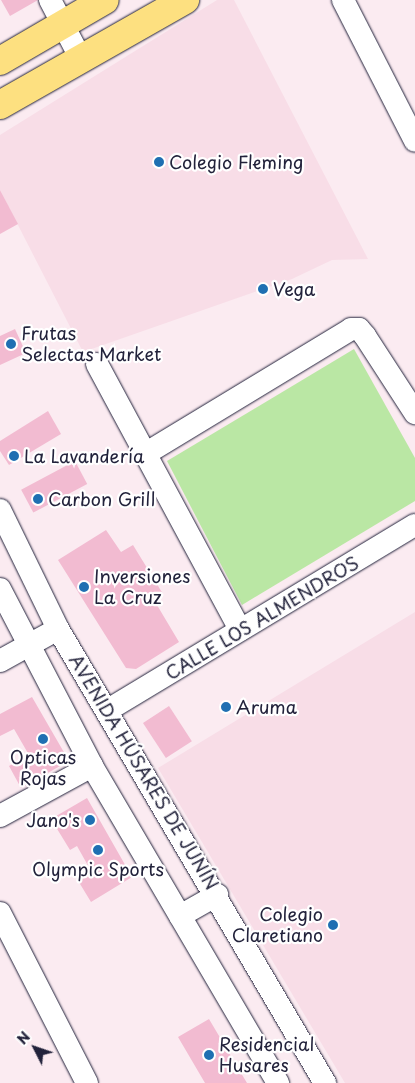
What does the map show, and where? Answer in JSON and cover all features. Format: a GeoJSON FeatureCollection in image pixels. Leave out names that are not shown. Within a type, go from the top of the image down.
{"type":"FeatureCollection","features":[{"type":"Feature","properties":{"kind":"main road"},"geometry":{"type":"LineString","coordinates":[[0,61],[105,0]]}},
{"type":"Feature","properties":{"kind":"main road"},"geometry":{"type":"LineString","coordinates":[[0,105],[185,0]]}},
{"type":"Feature","properties":{"kind":"street"},"geometry":{"type":"LineString","coordinates":[[50,0],[82,60]]}},
{"type":"Feature","properties":{"kind":"street"},"geometry":{"type":"LineString","coordinates":[[343,0],[415,141]]}},
{"type":"Feature","properties":{"kind":"street"},"geometry":{"type":"LineString","coordinates":[[145,454],[351,329],[359,329],[415,413]]}},
{"type":"Feature","properties":{"kind":"street"},"geometry":{"type":"LineString","coordinates":[[97,364],[240,630]]}},
{"type":"Feature","properties":{"kind":"street","name":"AVENIDA HÚSARES DE JUNÍN"},"geometry":{"type":"LineString","coordinates":[[0,510],[58,629],[217,895],[325,1083]]}},
{"type":"Feature","properties":{"kind":"street","name":"CALLE LOS ALMENDROS"},"geometry":{"type":"LineString","coordinates":[[108,710],[415,525]]}},
{"type":"Feature","properties":{"kind":"street","name":"AVENIDA HÚSARES DE JUNÍN"},"geometry":{"type":"LineString","coordinates":[[0,589],[92,766],[278,1083]]}},
{"type":"Feature","properties":{"kind":"street"},"geometry":{"type":"LineString","coordinates":[[0,661],[58,629]]}},
{"type":"Feature","properties":{"kind":"street"},"geometry":{"type":"LineString","coordinates":[[0,816],[92,766]]}},
{"type":"Feature","properties":{"kind":"street"},"geometry":{"type":"LineString","coordinates":[[180,916],[217,895]]}},
{"type":"Feature","properties":{"kind":"street"},"geometry":{"type":"LineString","coordinates":[[0,913],[87,1083]]}},
{"type":"Feature","properties":{"kind":"shaded area","name":"Colegio Fleming"},"geometry":{"type":"Polygon","coordinates":[[[217,0],[234,0],[368,259],[332,260],[292,279],[83,352],[0,190],[0,135],[217,0]]]}},
{"type":"Feature","properties":{"kind":"shaded area","name":"Colegio Claretiano"},"geometry":{"type":"Polygon","coordinates":[[[415,612],[415,1083],[345,1083],[158,768],[415,612]]]}},
{"type":"Feature","properties":{"kind":"green space"},"geometry":{"type":"Polygon","coordinates":[[[354,349],[415,458],[415,501],[242,605],[167,461],[354,349]]]}},
{"type":"Feature","properties":{"kind":"building"},"geometry":{"type":"Polygon","coordinates":[[[1,0],[38,0],[10,16],[1,0]]]}},
{"type":"Feature","properties":{"kind":"building"},"geometry":{"type":"Polygon","coordinates":[[[0,190],[18,224],[0,234],[0,190]]]}},
{"type":"Feature","properties":{"kind":"building","name":"Frutas Selectas Market"},"geometry":{"type":"Polygon","coordinates":[[[15,329],[26,353],[0,365],[0,336],[15,329]]]}},
{"type":"Feature","properties":{"kind":"building"},"geometry":{"type":"Polygon","coordinates":[[[48,411],[61,434],[9,465],[0,451],[0,441],[48,411]]]}},
{"type":"Feature","properties":{"kind":"building"},"geometry":{"type":"Polygon","coordinates":[[[75,461],[87,484],[33,513],[21,490],[75,461]]]}},
{"type":"Feature","properties":{"kind":"building"},"geometry":{"type":"Polygon","coordinates":[[[106,530],[121,552],[133,545],[163,594],[154,600],[179,642],[136,669],[126,668],[58,560],[106,530]]]}},
{"type":"Feature","properties":{"kind":"building"},"geometry":{"type":"Polygon","coordinates":[[[32,697],[69,761],[21,788],[9,766],[29,755],[14,729],[0,736],[0,714],[32,697]]]}},
{"type":"Feature","properties":{"kind":"building"},"geometry":{"type":"Polygon","coordinates":[[[169,706],[192,741],[166,758],[143,723],[169,706]]]}},
{"type":"Feature","properties":{"kind":"building"},"geometry":{"type":"Polygon","coordinates":[[[87,798],[132,877],[91,902],[77,879],[91,871],[77,846],[70,850],[51,819],[87,798]]]}},
{"type":"Feature","properties":{"kind":"building","name":"Residencial Husares"},"geometry":{"type":"Polygon","coordinates":[[[209,1019],[247,1083],[205,1083],[178,1037],[209,1019]]]}},
{"type":"Feature","properties":{"kind":"place","name":"Colegio Fleming"},"geometry":{"type":"Point","coordinates":[159,162]}},
{"type":"Feature","properties":{"kind":"place","name":"Vega"},"geometry":{"type":"Point","coordinates":[263,289]}},
{"type":"Feature","properties":{"kind":"place","name":"Frutas Selectas Market"},"geometry":{"type":"Point","coordinates":[11,344]}},
{"type":"Feature","properties":{"kind":"place","name":"La Lavandería"},"geometry":{"type":"Point","coordinates":[14,456]}},
{"type":"Feature","properties":{"kind":"place","name":"Carbon Grill"},"geometry":{"type":"Point","coordinates":[38,499]}},
{"type":"Feature","properties":{"kind":"place","name":"Inversiones La Cruz"},"geometry":{"type":"Point","coordinates":[84,587]}},
{"type":"Feature","properties":{"kind":"place","name":"Aruma"},"geometry":{"type":"Point","coordinates":[226,707]}},
{"type":"Feature","properties":{"kind":"place","name":"Opticas Rojas"},"geometry":{"type":"Point","coordinates":[43,739]}},
{"type":"Feature","properties":{"kind":"place","name":"Jano's"},"geometry":{"type":"Point","coordinates":[90,820]}},
{"type":"Feature","properties":{"kind":"place","name":"Olympic Sports"},"geometry":{"type":"Point","coordinates":[98,850]}},
{"type":"Feature","properties":{"kind":"place","name":"Colegio Claretiano"},"geometry":{"type":"Point","coordinates":[333,925]}},
{"type":"Feature","properties":{"kind":"place","name":"Residencial Husares"},"geometry":{"type":"Point","coordinates":[209,1055]}}]}
